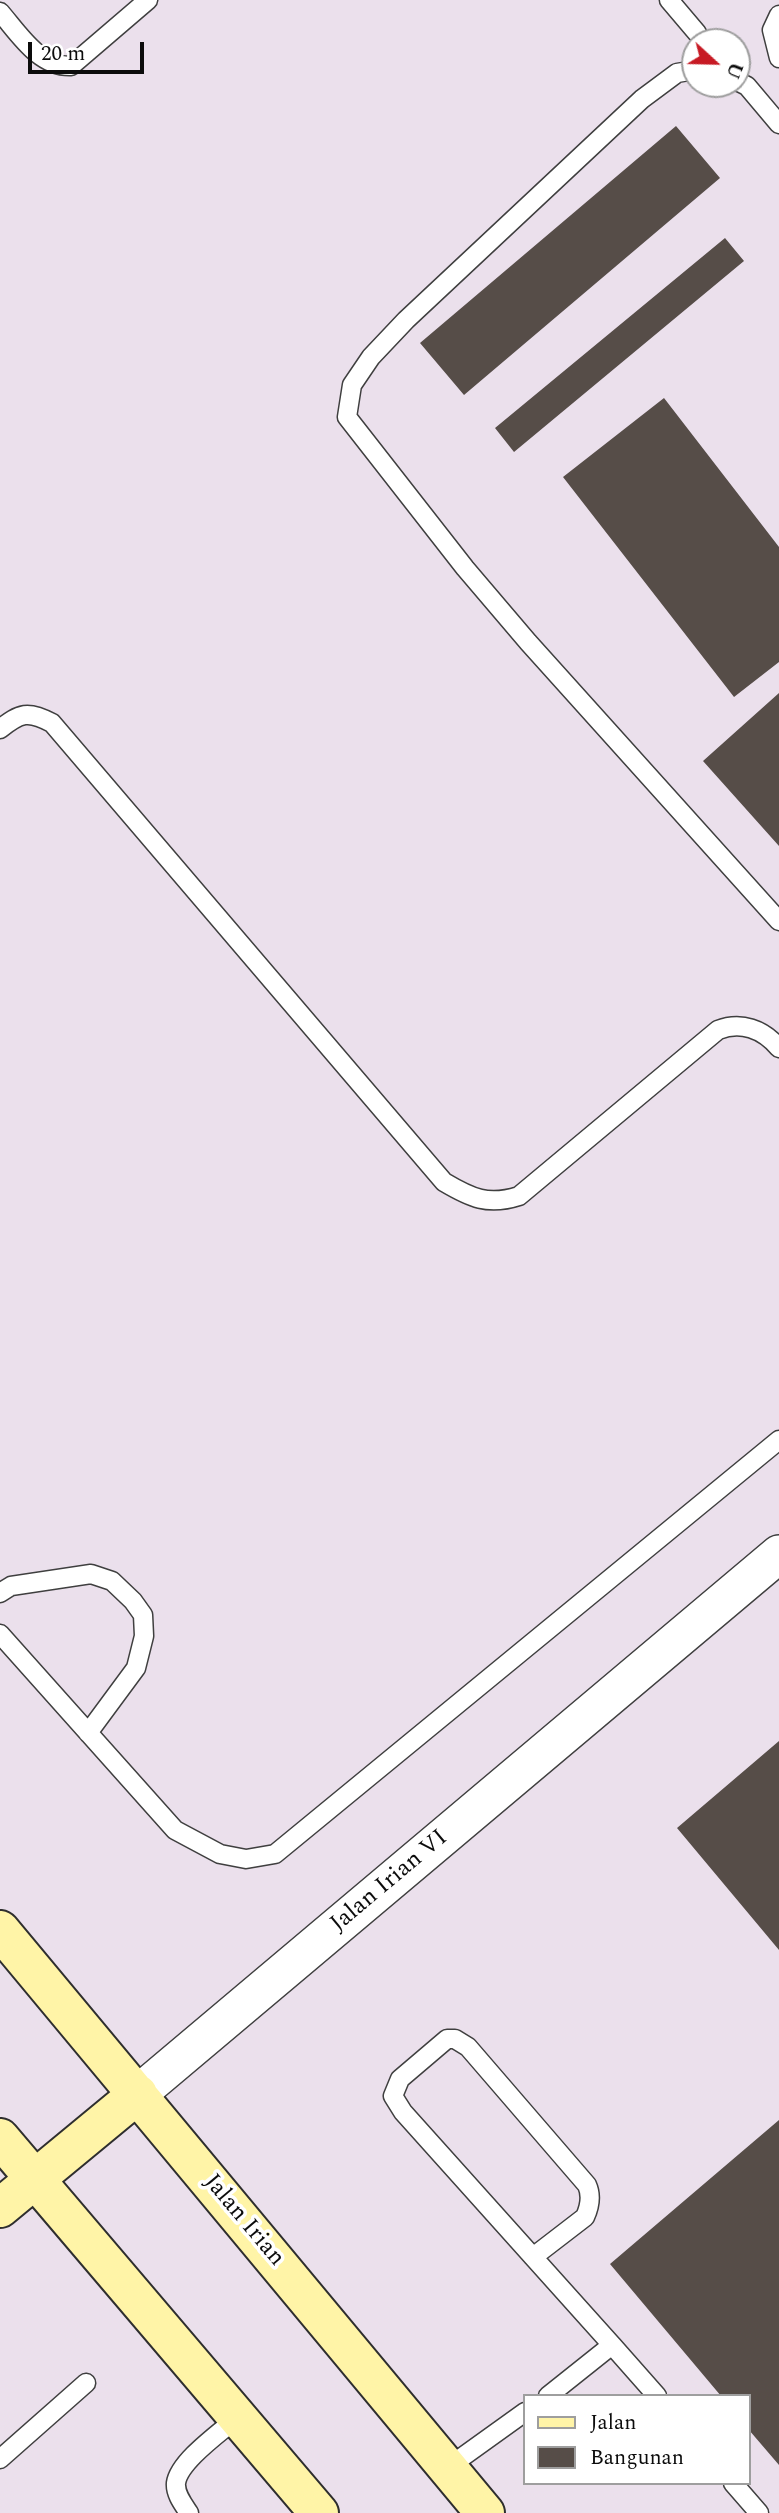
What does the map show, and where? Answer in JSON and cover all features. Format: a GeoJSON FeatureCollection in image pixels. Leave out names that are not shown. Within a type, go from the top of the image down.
{"type":"FeatureCollection","features":[{"type":"Feature","properties":{"kind":"street","name":"Jalan Irian VI"},"geometry":{"type":"LineString","coordinates":[[0,2208],[779,1554]]}},
{"type":"Feature","properties":{"kind":"street","name":"Jalan Irian"},"geometry":{"type":"LineString","coordinates":[[0,1930],[485,2513]]}},
{"type":"Feature","properties":{"kind":"street"},"geometry":{"type":"LineString","coordinates":[[0,2138],[319,2513]]}},
{"type":"Feature","properties":{"kind":"lane"},"geometry":{"type":"LineString","coordinates":[[0,12],[40,56],[60,67],[71,66],[148,0]]}},
{"type":"Feature","properties":{"kind":"lane"},"geometry":{"type":"LineString","coordinates":[[669,0],[693,28]]}},
{"type":"Feature","properties":{"kind":"lane"},"geometry":{"type":"LineString","coordinates":[[779,15],[772,30],[779,58]]}},
{"type":"Feature","properties":{"kind":"lane"},"geometry":{"type":"LineString","coordinates":[[681,73],[642,99],[371,357],[352,385],[347,417],[416,508],[510,621],[779,921]]}},
{"type":"Feature","properties":{"kind":"lane"},"geometry":{"type":"LineString","coordinates":[[751,91],[779,124]]}},
{"type":"Feature","properties":{"kind":"lane"},"geometry":{"type":"LineString","coordinates":[[0,729],[16,716],[29,714],[41,717],[60,731],[444,1182],[465,1194],[486,1201],[503,1201],[519,1196],[718,1030],[731,1025],[747,1026],[761,1032],[779,1048]]}},
{"type":"Feature","properties":{"kind":"lane"},"geometry":{"type":"LineString","coordinates":[[0,1634],[175,1830],[220,1854],[246,1859],[275,1854],[779,1440]]}},
{"type":"Feature","properties":{"kind":"lane"},"geometry":{"type":"LineString","coordinates":[[0,1593],[11,1586],[90,1574],[113,1581],[143,1615],[144,1636],[136,1668],[88,1733]]}},
{"type":"Feature","properties":{"kind":"lane"},"geometry":{"type":"LineString","coordinates":[[533,2257],[585,2217],[591,2192],[468,2047],[455,2039],[447,2039],[400,2079],[393,2096],[398,2106],[655,2394]]}},
{"type":"Feature","properties":{"kind":"lane"},"geometry":{"type":"LineString","coordinates":[[551,2394],[612,2345]]}},
{"type":"Feature","properties":{"kind":"lane"},"geometry":{"type":"LineString","coordinates":[[0,2459],[86,2383]]}},
{"type":"Feature","properties":{"kind":"lane"},"geometry":{"type":"LineString","coordinates":[[447,2468],[524,2413]]}},
{"type":"Feature","properties":{"kind":"lane"},"geometry":{"type":"LineString","coordinates":[[189,2513],[179,2498],[176,2485],[178,2474],[194,2455],[237,2417]]}},
{"type":"Feature","properties":{"kind":"lane"},"geometry":{"type":"LineString","coordinates":[[735,2485],[759,2513]]}},
{"type":"Feature","properties":{"kind":"shaded area"},"geometry":{"type":"Polygon","coordinates":[[[0,0],[779,0],[779,2513],[0,2513],[0,0]]]}},
{"type":"Feature","properties":{"kind":"building"},"geometry":{"type":"Polygon","coordinates":[[[676,126],[720,178],[464,395],[420,343],[676,126]]]}},
{"type":"Feature","properties":{"kind":"building"},"geometry":{"type":"Polygon","coordinates":[[[725,238],[744,261],[514,452],[495,428],[725,238]]]}},
{"type":"Feature","properties":{"kind":"building"},"geometry":{"type":"Polygon","coordinates":[[[664,398],[779,547],[779,662],[734,697],[563,477],[664,398]]]}},
{"type":"Feature","properties":{"kind":"building"},"geometry":{"type":"Polygon","coordinates":[[[779,693],[779,846],[703,761],[779,693]]]}},
{"type":"Feature","properties":{"kind":"building"},"geometry":{"type":"Polygon","coordinates":[[[779,1741],[779,1950],[677,1828],[779,1741]]]}},
{"type":"Feature","properties":{"kind":"building"},"geometry":{"type":"Polygon","coordinates":[[[779,2120],[779,2465],[751,2432],[751,2394],[719,2394],[610,2264],[779,2120]]]}}]}
